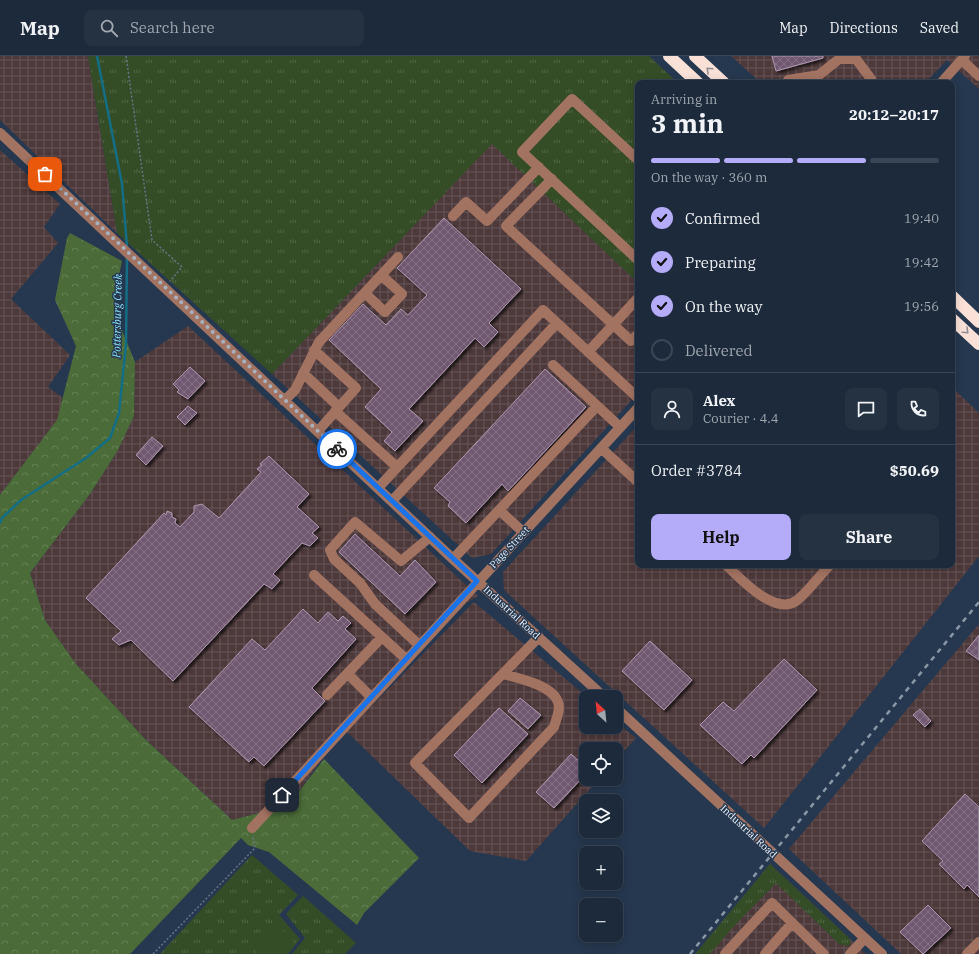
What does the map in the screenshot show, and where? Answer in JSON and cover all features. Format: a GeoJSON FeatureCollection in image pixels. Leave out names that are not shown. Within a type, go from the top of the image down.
{"type":"FeatureCollection","features":[{"type":"Feature","properties":{"kind":"highway"},"geometry":{"type":"LineString","coordinates":[[669,56],[695,80]]}},
{"type":"Feature","properties":{"kind":"highway"},"geometry":{"type":"LineString","coordinates":[[695,56],[721,80]]}},
{"type":"Feature","properties":{"kind":"highway"},"geometry":{"type":"LineString","coordinates":[[955,299],[979,322]]}},
{"type":"Feature","properties":{"kind":"highway"},"geometry":{"type":"LineString","coordinates":[[955,322],[979,344]]}},
{"type":"Feature","properties":{"kind":"street"},"geometry":{"type":"LineString","coordinates":[[944,80],[963,58],[979,76]]}},
{"type":"Feature","properties":{"kind":"street"},"geometry":{"type":"LineString","coordinates":[[788,80],[819,75],[839,59],[856,59],[871,80]]}},
{"type":"Feature","properties":{"kind":"street"},"geometry":{"type":"LineString","coordinates":[[635,157],[572,99],[522,152],[635,257]]}},
{"type":"Feature","properties":{"kind":"street","name":"Industrial Road"},"geometry":{"type":"LineString","coordinates":[[0,133],[115,239],[142,267],[453,559],[596,690]]}},
{"type":"Feature","properties":{"kind":"street"},"geometry":{"type":"LineString","coordinates":[[454,216],[466,202],[487,221],[539,167]]}},
{"type":"Feature","properties":{"kind":"street"},"geometry":{"type":"LineString","coordinates":[[552,179],[506,226],[632,341],[635,338]]}},
{"type":"Feature","properties":{"kind":"street"},"geometry":{"type":"LineString","coordinates":[[284,401],[295,390],[319,342],[398,257]]}},
{"type":"Feature","properties":{"kind":"street"},"geometry":{"type":"LineString","coordinates":[[365,293],[385,312],[402,294],[381,275]]}},
{"type":"Feature","properties":{"kind":"street"},"geometry":{"type":"LineString","coordinates":[[588,352],[635,301]]}},
{"type":"Feature","properties":{"kind":"street"},"geometry":{"type":"LineString","coordinates":[[378,488],[543,310],[635,395]]}},
{"type":"Feature","properties":{"kind":"street"},"geometry":{"type":"LineString","coordinates":[[392,502],[557,323]]}},
{"type":"Feature","properties":{"kind":"street"},"geometry":{"type":"LineString","coordinates":[[314,350],[356,388],[318,431]]}},
{"type":"Feature","properties":{"kind":"street"},"geometry":{"type":"LineString","coordinates":[[553,365],[620,427]]}},
{"type":"Feature","properties":{"kind":"street"},"geometry":{"type":"LineString","coordinates":[[303,373],[337,409],[397,467]]}},
{"type":"Feature","properties":{"kind":"street"},"geometry":{"type":"LineString","coordinates":[[453,559],[597,406]]}},
{"type":"Feature","properties":{"kind":"street","name":"Page Street"},"geometry":{"type":"LineString","coordinates":[[252,828],[477,581],[635,411]]}},
{"type":"Feature","properties":{"kind":"street"},"geometry":{"type":"LineString","coordinates":[[601,448],[635,479]]}},
{"type":"Feature","properties":{"kind":"street"},"geometry":{"type":"LineString","coordinates":[[499,510],[523,532]]}},
{"type":"Feature","properties":{"kind":"street"},"geometry":{"type":"LineString","coordinates":[[419,645],[375,604],[360,583],[334,559],[330,550],[355,522],[401,561],[430,537]]}},
{"type":"Feature","properties":{"kind":"street"},"geometry":{"type":"LineString","coordinates":[[729,568],[756,593],[780,604],[795,602],[827,568]]}},
{"type":"Feature","properties":{"kind":"street"},"geometry":{"type":"LineString","coordinates":[[314,576],[406,659]]}},
{"type":"Feature","properties":{"kind":"street"},"geometry":{"type":"LineString","coordinates":[[327,695],[382,637]]}},
{"type":"Feature","properties":{"kind":"street"},"geometry":{"type":"LineString","coordinates":[[503,674],[550,691],[558,701],[559,710],[554,727],[469,818],[415,763],[503,674],[539,638]]}},
{"type":"Feature","properties":{"kind":"street"},"geometry":{"type":"LineString","coordinates":[[348,674],[371,697]]}},
{"type":"Feature","properties":{"kind":"street","name":"Industrial Road"},"geometry":{"type":"LineString","coordinates":[[623,714],[882,954]]}},
{"type":"Feature","properties":{"kind":"street"},"geometry":{"type":"LineString","coordinates":[[725,954],[772,903],[824,954]]}},
{"type":"Feature","properties":{"kind":"street"},"geometry":{"type":"LineString","coordinates":[[764,954],[792,923]]}},
{"type":"Feature","properties":{"kind":"street"},"geometry":{"type":"LineString","coordinates":[[850,954],[865,938]]}},
{"type":"Feature","properties":{"kind":"street"},"geometry":{"type":"LineString","coordinates":[[967,954],[979,942]]}},
{"type":"Feature","properties":{"kind":"path"},"geometry":{"type":"LineString","coordinates":[[126,56],[152,240],[182,267],[164,287]]}},
{"type":"Feature","properties":{"kind":"path"},"geometry":{"type":"LineString","coordinates":[[153,954],[255,848],[252,828]]}},
{"type":"Feature","properties":{"kind":"shaded area"},"geometry":{"type":"Polygon","coordinates":[[[0,56],[88,56],[117,233],[0,120],[0,56]]]}},
{"type":"Feature","properties":{"kind":"shaded area"},"geometry":{"type":"Polygon","coordinates":[[[731,56],[979,56],[979,89],[947,60],[928,80],[758,80],[731,56]]]}},
{"type":"Feature","properties":{"kind":"shaded area"},"geometry":{"type":"Polygon","coordinates":[[[492,143],[635,280],[635,396],[491,554],[472,558],[272,374],[492,143]]]}},
{"type":"Feature","properties":{"kind":"shaded area"},"geometry":{"type":"Polygon","coordinates":[[[0,150],[60,204],[44,227],[58,243],[11,299],[70,355],[48,387],[63,398],[57,421],[0,495],[0,150]]]}},
{"type":"Feature","properties":{"kind":"shaded area"},"geometry":{"type":"Polygon","coordinates":[[[188,326],[478,596],[466,603],[361,717],[474,602],[579,690],[579,734],[623,734],[623,728],[636,738],[623,752],[623,742],[579,742],[579,786],[593,786],[586,794],[579,794],[579,801],[526,861],[470,851],[347,732],[325,755],[294,798],[271,810],[232,820],[145,739],[76,664],[45,620],[30,573],[90,494],[118,450],[134,416],[135,362],[188,326]]]}},
{"type":"Feature","properties":{"kind":"shaded area"},"geometry":{"type":"Polygon","coordinates":[[[955,390],[979,413],[979,556],[764,828],[623,699],[623,690],[613,690],[504,590],[503,572],[635,428],[635,568],[955,568],[955,390]]]}},
{"type":"Feature","properties":{"kind":"shaded area"},"geometry":{"type":"Polygon","coordinates":[[[979,624],[979,954],[901,954],[789,849],[979,624]]]}},
{"type":"Feature","properties":{"kind":"shaded area"},"geometry":{"type":"Polygon","coordinates":[[[770,864],[866,954],[700,954],[770,864]]]}},
{"type":"Feature","properties":{"kind":"green space"},"geometry":{"type":"Polygon","coordinates":[[[88,56],[649,56],[675,80],[635,80],[635,280],[492,144],[272,374],[117,233],[88,56]]]}},
{"type":"Feature","properties":{"kind":"green space"},"geometry":{"type":"Polygon","coordinates":[[[70,233],[122,261],[114,301],[121,328],[135,362],[134,416],[118,450],[90,494],[30,573],[45,620],[76,664],[145,739],[232,820],[278,808],[294,798],[324,759],[419,858],[364,913],[357,925],[269,852],[248,845],[241,838],[130,954],[0,954],[0,495],[57,420],[76,346],[55,300],[67,238],[70,233]]]}},
{"type":"Feature","properties":{"kind":"green space"},"geometry":{"type":"Polygon","coordinates":[[[252,855],[298,895],[279,915],[300,939],[288,954],[160,954],[252,855]]]}},
{"type":"Feature","properties":{"kind":"green space"},"geometry":{"type":"Polygon","coordinates":[[[770,864],[849,938],[851,944],[847,946],[839,944],[776,883],[735,925],[710,954],[695,954],[770,864]]]}},
{"type":"Feature","properties":{"kind":"green space"},"geometry":{"type":"Polygon","coordinates":[[[303,896],[356,943],[345,954],[292,954],[305,938],[286,914],[303,896]]]}},
{"type":"Feature","properties":{"kind":"green space"},"geometry":{"type":"Polygon","coordinates":[[[275,924],[293,940],[293,948],[287,954],[257,954],[254,944],[258,934],[270,925],[275,924]]]}},
{"type":"Feature","properties":{"kind":"building"},"geometry":{"type":"Polygon","coordinates":[[[772,56],[823,56],[823,58],[776,71],[772,56]]]}},
{"type":"Feature","properties":{"kind":"building"},"geometry":{"type":"Polygon","coordinates":[[[444,218],[521,289],[489,323],[498,332],[484,347],[475,338],[409,409],[423,421],[395,451],[384,441],[392,432],[365,407],[381,389],[329,340],[363,304],[386,325],[401,309],[408,315],[427,295],[397,268],[444,218]]]}},
{"type":"Feature","properties":{"kind":"building"},"geometry":{"type":"Polygon","coordinates":[[[190,367],[205,381],[188,399],[177,392],[179,390],[173,384],[190,367]]]}},
{"type":"Feature","properties":{"kind":"building"},"geometry":{"type":"Polygon","coordinates":[[[545,369],[586,407],[508,491],[502,484],[466,523],[448,506],[450,502],[434,488],[545,369]]]}},
{"type":"Feature","properties":{"kind":"building"},"geometry":{"type":"Polygon","coordinates":[[[188,406],[197,413],[185,425],[177,417],[188,406]]]}},
{"type":"Feature","properties":{"kind":"building"},"geometry":{"type":"Polygon","coordinates":[[[152,437],[163,446],[146,465],[136,455],[152,437]]]}},
{"type":"Feature","properties":{"kind":"building"},"geometry":{"type":"Polygon","coordinates":[[[269,456],[309,494],[297,507],[319,527],[312,533],[318,538],[310,546],[302,543],[273,574],[280,580],[272,589],[264,584],[173,681],[131,640],[119,645],[112,639],[121,631],[86,598],[164,513],[166,515],[167,511],[172,513],[172,517],[176,519],[175,523],[180,527],[194,512],[194,506],[202,504],[219,518],[261,472],[257,469],[269,456]]]}},
{"type":"Feature","properties":{"kind":"building"},"geometry":{"type":"Polygon","coordinates":[[[355,534],[400,576],[415,560],[436,582],[405,614],[339,552],[355,534]]]}},
{"type":"Feature","properties":{"kind":"building"},"geometry":{"type":"Polygon","coordinates":[[[303,609],[318,623],[328,612],[338,621],[343,616],[351,623],[345,629],[356,639],[312,688],[325,701],[264,766],[254,757],[249,762],[189,707],[252,639],[265,650],[303,609]]]}},
{"type":"Feature","properties":{"kind":"building"},"geometry":{"type":"Polygon","coordinates":[[[979,635],[979,660],[966,651],[979,635]]]}},
{"type":"Feature","properties":{"kind":"building"},"geometry":{"type":"Polygon","coordinates":[[[650,641],[692,680],[664,710],[622,671],[650,641]]]}},
{"type":"Feature","properties":{"kind":"building"},"geometry":{"type":"Polygon","coordinates":[[[784,659],[817,690],[754,758],[751,755],[742,764],[700,725],[723,702],[734,711],[784,659]]]}},
{"type":"Feature","properties":{"kind":"building"},"geometry":{"type":"Polygon","coordinates":[[[520,698],[541,715],[528,729],[508,711],[520,698]]]}},
{"type":"Feature","properties":{"kind":"building"},"geometry":{"type":"Polygon","coordinates":[[[499,708],[528,734],[482,783],[454,755],[499,708]]]}},
{"type":"Feature","properties":{"kind":"building"},"geometry":{"type":"Polygon","coordinates":[[[920,709],[931,721],[925,727],[913,715],[920,709]]]}},
{"type":"Feature","properties":{"kind":"building"},"geometry":{"type":"Polygon","coordinates":[[[571,754],[579,761],[579,781],[554,808],[536,792],[571,754]]]}},
{"type":"Feature","properties":{"kind":"building"},"geometry":{"type":"Polygon","coordinates":[[[965,794],[979,807],[979,897],[967,885],[964,889],[939,864],[943,861],[922,841],[965,794]]]}},
{"type":"Feature","properties":{"kind":"building"},"geometry":{"type":"Polygon","coordinates":[[[928,905],[951,928],[923,954],[900,932],[928,905]]]}},
{"type":"Feature","properties":{"kind":"waterway","name":"Pottersburg Creek"},"geometry":{"type":"LineString","coordinates":[[97,56],[122,184],[127,247]]}},
{"type":"Feature","properties":{"kind":"waterway","name":"Pottersburg Creek"},"geometry":{"type":"LineString","coordinates":[[0,523],[2,518],[21,500],[86,458],[110,438],[119,413],[126,344],[127,256]]}},
{"type":"Feature","properties":{"kind":"railway"},"geometry":{"type":"LineString","coordinates":[[690,954],[979,602]]}},
{"type":"Feature","properties":{"kind":"way so far"},"geometry":{"type":"LineString","coordinates":[[45,174],[284,401],[337,449]]}},
{"type":"Feature","properties":{"kind":"route"},"geometry":{"type":"LineString","coordinates":[[282,795],[477,581],[337,449]]}}]}
